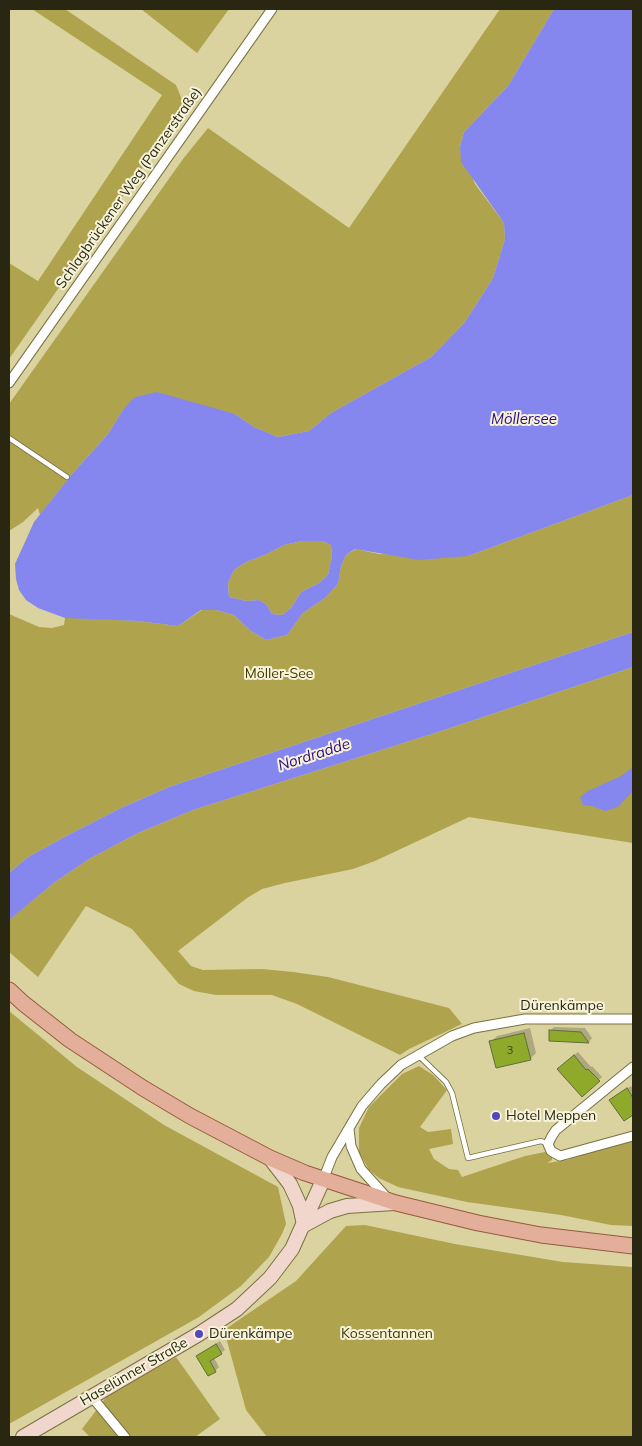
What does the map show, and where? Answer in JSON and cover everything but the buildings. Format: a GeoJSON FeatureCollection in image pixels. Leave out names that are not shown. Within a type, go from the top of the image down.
{"type":"FeatureCollection","features":[{"type":"Feature","properties":{"kind":"main road"},"geometry":{"type":"LineString","coordinates":[[9,990],[23,1004],[70,1040],[143,1088],[190,1116],[270,1158],[323,1180],[393,1202],[478,1223],[533,1234],[633,1246]]}},
{"type":"Feature","properties":{"kind":"street","name":"Schlagbrückener Weg (Panzerstraße)"},"geometry":{"type":"LineString","coordinates":[[9,383],[272,9]]}},
{"type":"Feature","properties":{"kind":"street","name":"Dürenkämpe"},"geometry":{"type":"LineString","coordinates":[[323,1180],[332,1157],[362,1106],[381,1084],[401,1065],[452,1036],[474,1028],[525,1019],[633,1019]]}},
{"type":"Feature","properties":{"kind":"street"},"geometry":{"type":"LineString","coordinates":[[633,1067],[556,1130],[548,1144],[551,1152],[560,1156],[633,1136]]}},
{"type":"Feature","properties":{"kind":"street"},"geometry":{"type":"LineString","coordinates":[[349,1129],[351,1146],[361,1169],[393,1202]]}},
{"type":"Feature","properties":{"kind":"street"},"geometry":{"type":"LineString","coordinates":[[270,1158],[290,1184],[300,1206],[304,1225],[330,1211],[347,1206],[393,1202]]}},
{"type":"Feature","properties":{"kind":"street","name":"Haselünner Straße"},"geometry":{"type":"LineString","coordinates":[[23,1437],[199,1334],[237,1309],[270,1278],[292,1249],[323,1180]]}},
{"type":"Feature","properties":{"kind":"street"},"geometry":{"type":"LineString","coordinates":[[92,1397],[125,1437]]}},
{"type":"Feature","properties":{"kind":"lane"},"geometry":{"type":"LineString","coordinates":[[9,438],[67,478]]}},
{"type":"Feature","properties":{"kind":"lane"},"geometry":{"type":"LineString","coordinates":[[417,1055],[446,1082],[452,1093],[468,1158],[541,1141],[548,1144]]}},
{"type":"Feature","properties":{"kind":"green space"},"geometry":{"type":"Polygon","coordinates":[[[32,9],[65,9],[176,85],[185,107],[9,359],[9,263],[38,281],[162,95],[32,9]]]}},
{"type":"Feature","properties":{"kind":"green space"},"geometry":{"type":"Polygon","coordinates":[[[141,9],[229,9],[197,53],[141,9]]]}},
{"type":"Feature","properties":{"kind":"green space"},"geometry":{"type":"Polygon","coordinates":[[[500,9],[554,9],[508,86],[464,132],[460,146],[475,184],[504,223],[505,239],[493,278],[465,322],[431,357],[331,413],[309,431],[278,437],[254,427],[235,414],[123,410],[108,434],[72,474],[40,515],[38,508],[23,522],[9,531],[9,404],[183,159],[208,128],[349,228],[500,9]]]}},
{"type":"Feature","properties":{"kind":"green space","name":"Möller-See"},"geometry":{"type":"Polygon","coordinates":[[[633,495],[633,632],[169,787],[121,808],[70,834],[28,857],[9,873],[9,614],[39,627],[52,628],[64,625],[65,618],[138,621],[178,626],[202,610],[216,610],[234,615],[251,631],[266,640],[287,635],[303,613],[325,598],[338,584],[341,566],[346,555],[356,549],[379,554],[468,556],[633,495]]]}},
{"type":"Feature","properties":{"kind":"green space"},"geometry":{"type":"Polygon","coordinates":[[[302,541],[322,541],[331,545],[332,556],[328,575],[319,583],[301,592],[291,608],[282,615],[272,614],[266,604],[259,600],[247,601],[229,597],[228,583],[234,570],[246,562],[284,545],[302,541]]]}},
{"type":"Feature","properties":{"kind":"green space"},"geometry":{"type":"Polygon","coordinates":[[[633,667],[633,843],[469,817],[375,861],[353,869],[262,889],[247,898],[178,951],[191,966],[203,970],[262,969],[328,977],[449,1008],[462,1024],[400,1055],[297,1004],[272,995],[216,995],[194,991],[179,984],[132,929],[86,906],[38,977],[9,952],[9,920],[11,918],[55,882],[89,859],[138,833],[193,810],[438,732],[633,667]]]}},
{"type":"Feature","properties":{"kind":"green space"},"geometry":{"type":"Polygon","coordinates":[[[9,1011],[77,1067],[164,1125],[278,1187],[286,1224],[269,1257],[241,1286],[199,1317],[9,1424],[9,1011]]]}},
{"type":"Feature","properties":{"kind":"green space"},"geometry":{"type":"Polygon","coordinates":[[[419,1066],[433,1075],[447,1090],[420,1127],[428,1132],[451,1129],[453,1144],[429,1149],[434,1159],[449,1169],[458,1170],[462,1177],[525,1156],[545,1152],[552,1156],[552,1160],[547,1163],[567,1160],[633,1139],[633,1226],[611,1225],[561,1215],[467,1202],[398,1187],[379,1178],[369,1170],[359,1152],[359,1128],[369,1107],[402,1074],[419,1066]]]}},
{"type":"Feature","properties":{"kind":"green space","name":"Kossentannen"},"geometry":{"type":"Polygon","coordinates":[[[365,1225],[455,1244],[563,1262],[633,1267],[633,1437],[267,1437],[246,1410],[224,1330],[296,1281],[346,1226],[365,1225]]]}},
{"type":"Feature","properties":{"kind":"green space"},"geometry":{"type":"Polygon","coordinates":[[[176,1357],[220,1419],[195,1437],[90,1437],[82,1429],[107,1396],[176,1357]]]}},
{"type":"Feature","properties":{"kind":"water","name":"Möllersee"},"geometry":{"type":"Polygon","coordinates":[[[554,9],[633,9],[633,495],[468,556],[419,560],[355,549],[346,555],[341,566],[338,584],[325,598],[303,613],[287,635],[266,640],[251,631],[234,615],[216,610],[201,610],[178,626],[138,621],[65,618],[38,608],[26,600],[19,590],[15,564],[34,522],[72,474],[108,434],[123,410],[135,397],[157,392],[235,414],[254,427],[278,437],[309,431],[331,413],[431,357],[465,322],[493,278],[505,239],[504,223],[461,162],[460,146],[464,132],[508,86],[554,9]],[[302,541],[284,545],[246,562],[234,570],[228,583],[229,597],[247,601],[259,600],[266,604],[272,614],[282,615],[291,608],[301,592],[319,583],[328,575],[332,556],[331,545],[322,541],[302,541]]]}},
{"type":"Feature","properties":{"kind":"water","name":"Nordradde"},"geometry":{"type":"Polygon","coordinates":[[[633,632],[633,667],[438,732],[193,810],[138,833],[89,859],[55,882],[9,920],[9,873],[28,857],[121,808],[169,787],[633,632]]]}},
{"type":"Feature","properties":{"kind":"water"},"geometry":{"type":"Polygon","coordinates":[[[633,767],[633,791],[618,807],[605,811],[583,805],[580,797],[588,791],[621,776],[633,767]]]}},
{"type":"Feature","properties":{"kind":"place","name":"Hotel Meppen"},"geometry":{"type":"Point","coordinates":[496,1116]}},
{"type":"Feature","properties":{"kind":"place","name":"Dürenkämpe"},"geometry":{"type":"Point","coordinates":[199,1334]}}]}
